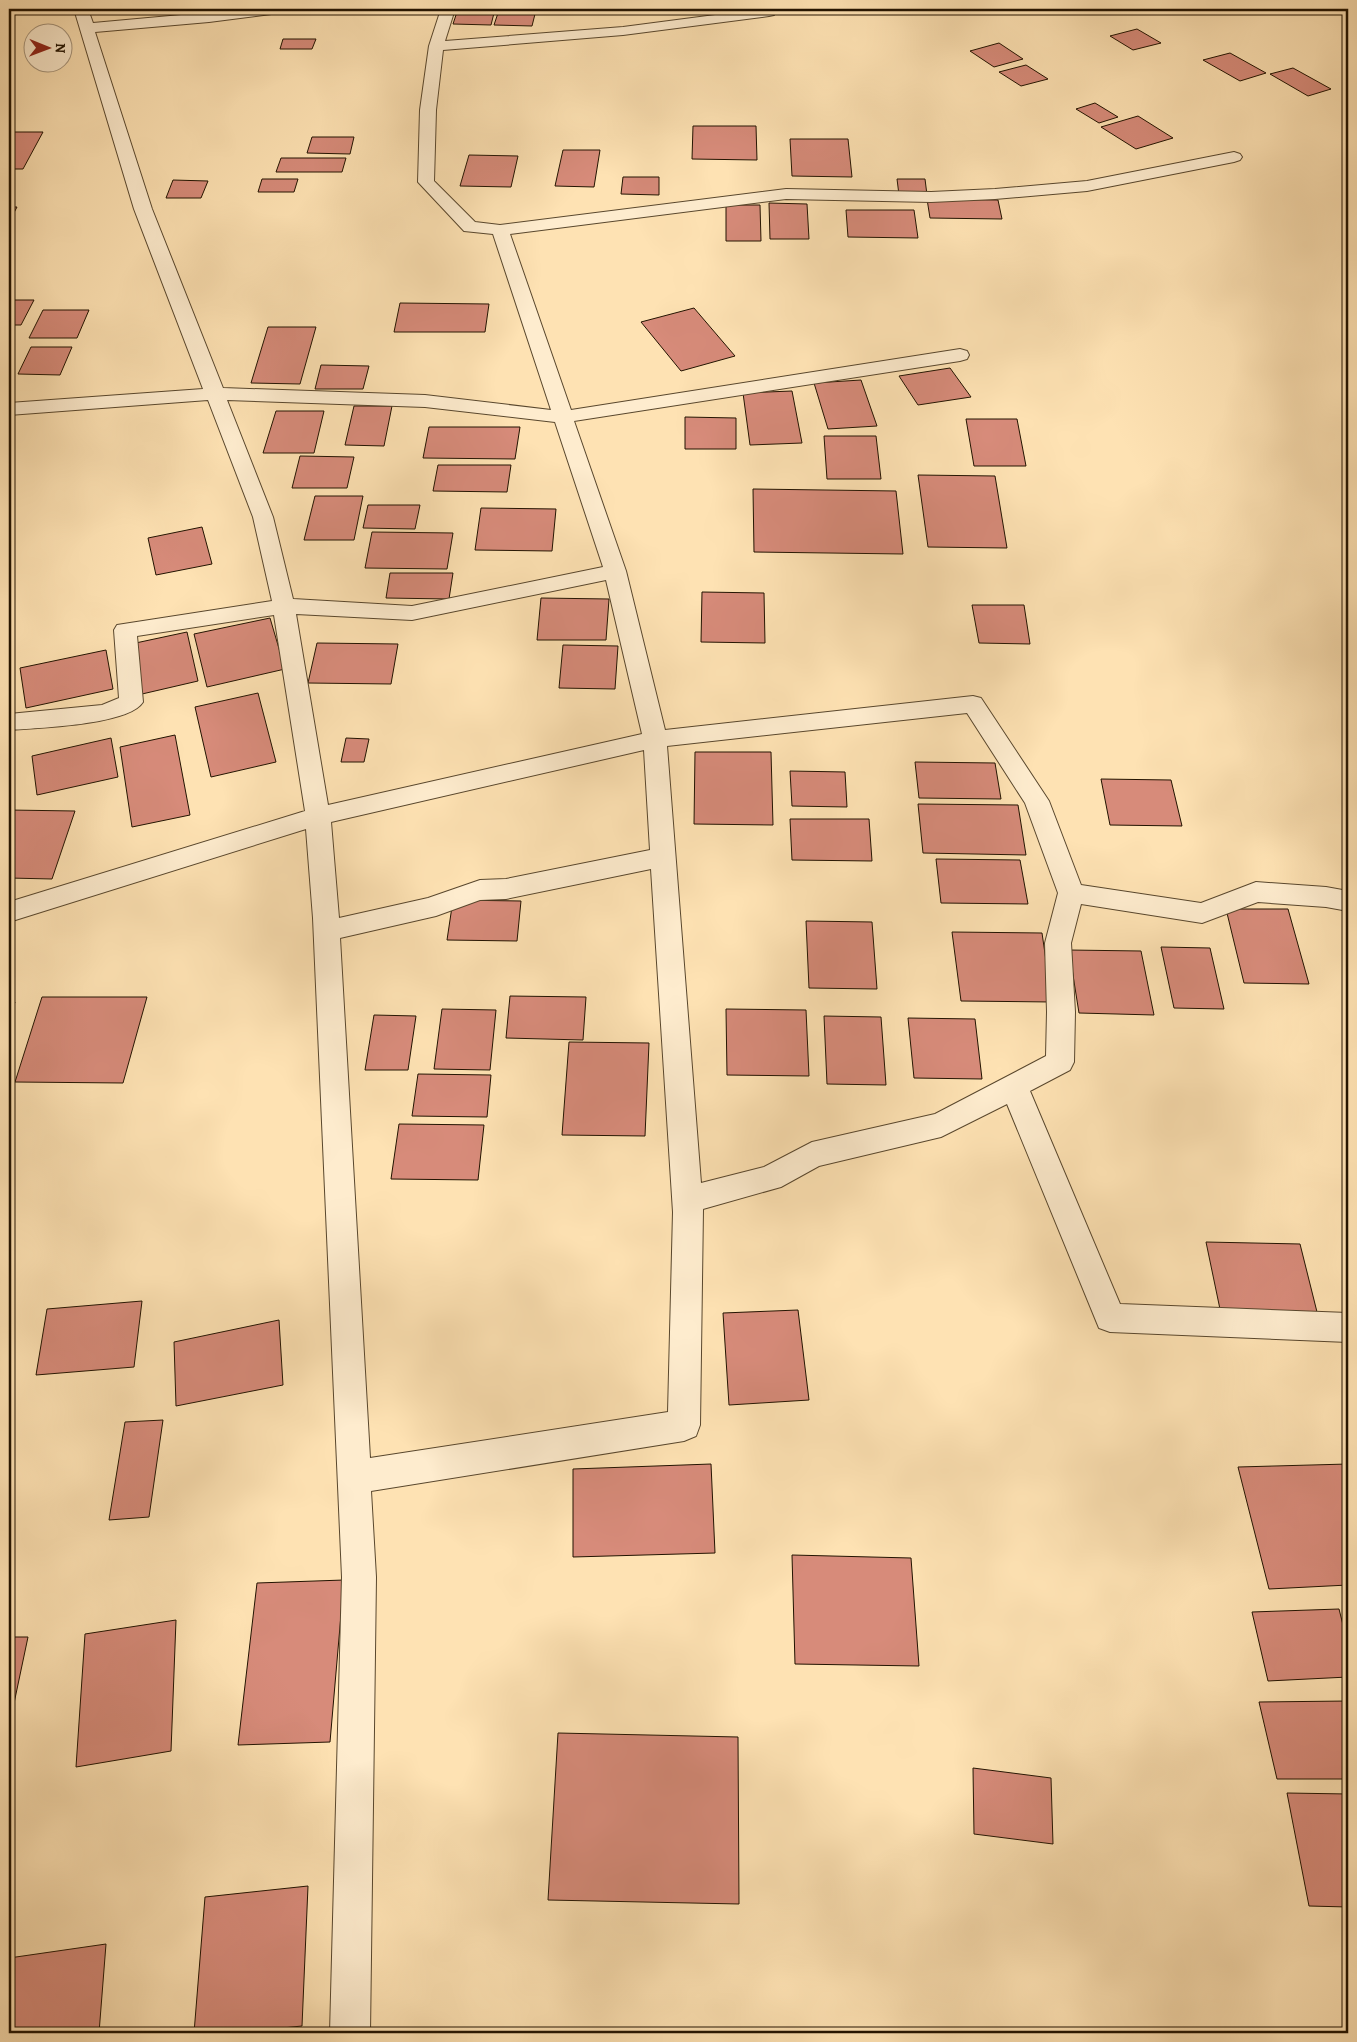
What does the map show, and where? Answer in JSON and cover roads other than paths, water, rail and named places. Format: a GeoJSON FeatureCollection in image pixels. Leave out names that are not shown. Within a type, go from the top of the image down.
{"type":"FeatureCollection","features":[{"type":"Feature","properties":{"kind":"street"},"geometry":{"type":"LineString","coordinates":[[81,9],[143,209],[263,517],[284,606],[318,816],[326,930],[359,1578],[350,2033]]}},
{"type":"Feature","properties":{"kind":"street"},"geometry":{"type":"LineString","coordinates":[[87,28],[208,18],[279,9]]}},
{"type":"Feature","properties":{"kind":"street"},"geometry":{"type":"LineString","coordinates":[[448,9],[436,46],[428,110],[426,182],[470,226],[500,230],[786,194],[931,197],[995,194],[1087,186],[1234,157]]}},
{"type":"Feature","properties":{"kind":"street"},"geometry":{"type":"LineString","coordinates":[[436,46],[623,31],[769,12]]}},
{"type":"Feature","properties":{"kind":"street"},"geometry":{"type":"LineString","coordinates":[[354,1478],[684,1425],[687,1200],[655,738],[615,571],[500,230]]}},
{"type":"Feature","properties":{"kind":"street"},"geometry":{"type":"LineString","coordinates":[[9,409],[215,394],[425,401],[564,417],[960,355]]}},
{"type":"Feature","properties":{"kind":"street"},"geometry":{"type":"LineString","coordinates":[[9,722],[105,713],[132,702],[125,630],[284,606],[412,614],[615,571]]}},
{"type":"Feature","properties":{"kind":"street"},"geometry":{"type":"LineString","coordinates":[[9,912],[318,816],[655,738],[973,704],[1037,801],[1071,893],[1058,943],[1061,1012],[1060,1062],[941,1125],[812,1155],[771,1178],[687,1200]]}},
{"type":"Feature","properties":{"kind":"street"},"geometry":{"type":"LineString","coordinates":[[326,930],[436,906],[439,903],[480,890],[506,889],[664,857]]}},
{"type":"Feature","properties":{"kind":"street"},"geometry":{"type":"LineString","coordinates":[[1071,893],[1202,913],[1256,892],[1326,897],[1348,901]]}},
{"type":"Feature","properties":{"kind":"street"},"geometry":{"type":"LineString","coordinates":[[1014,1086],[1110,1318],[1348,1328]]}}]}
